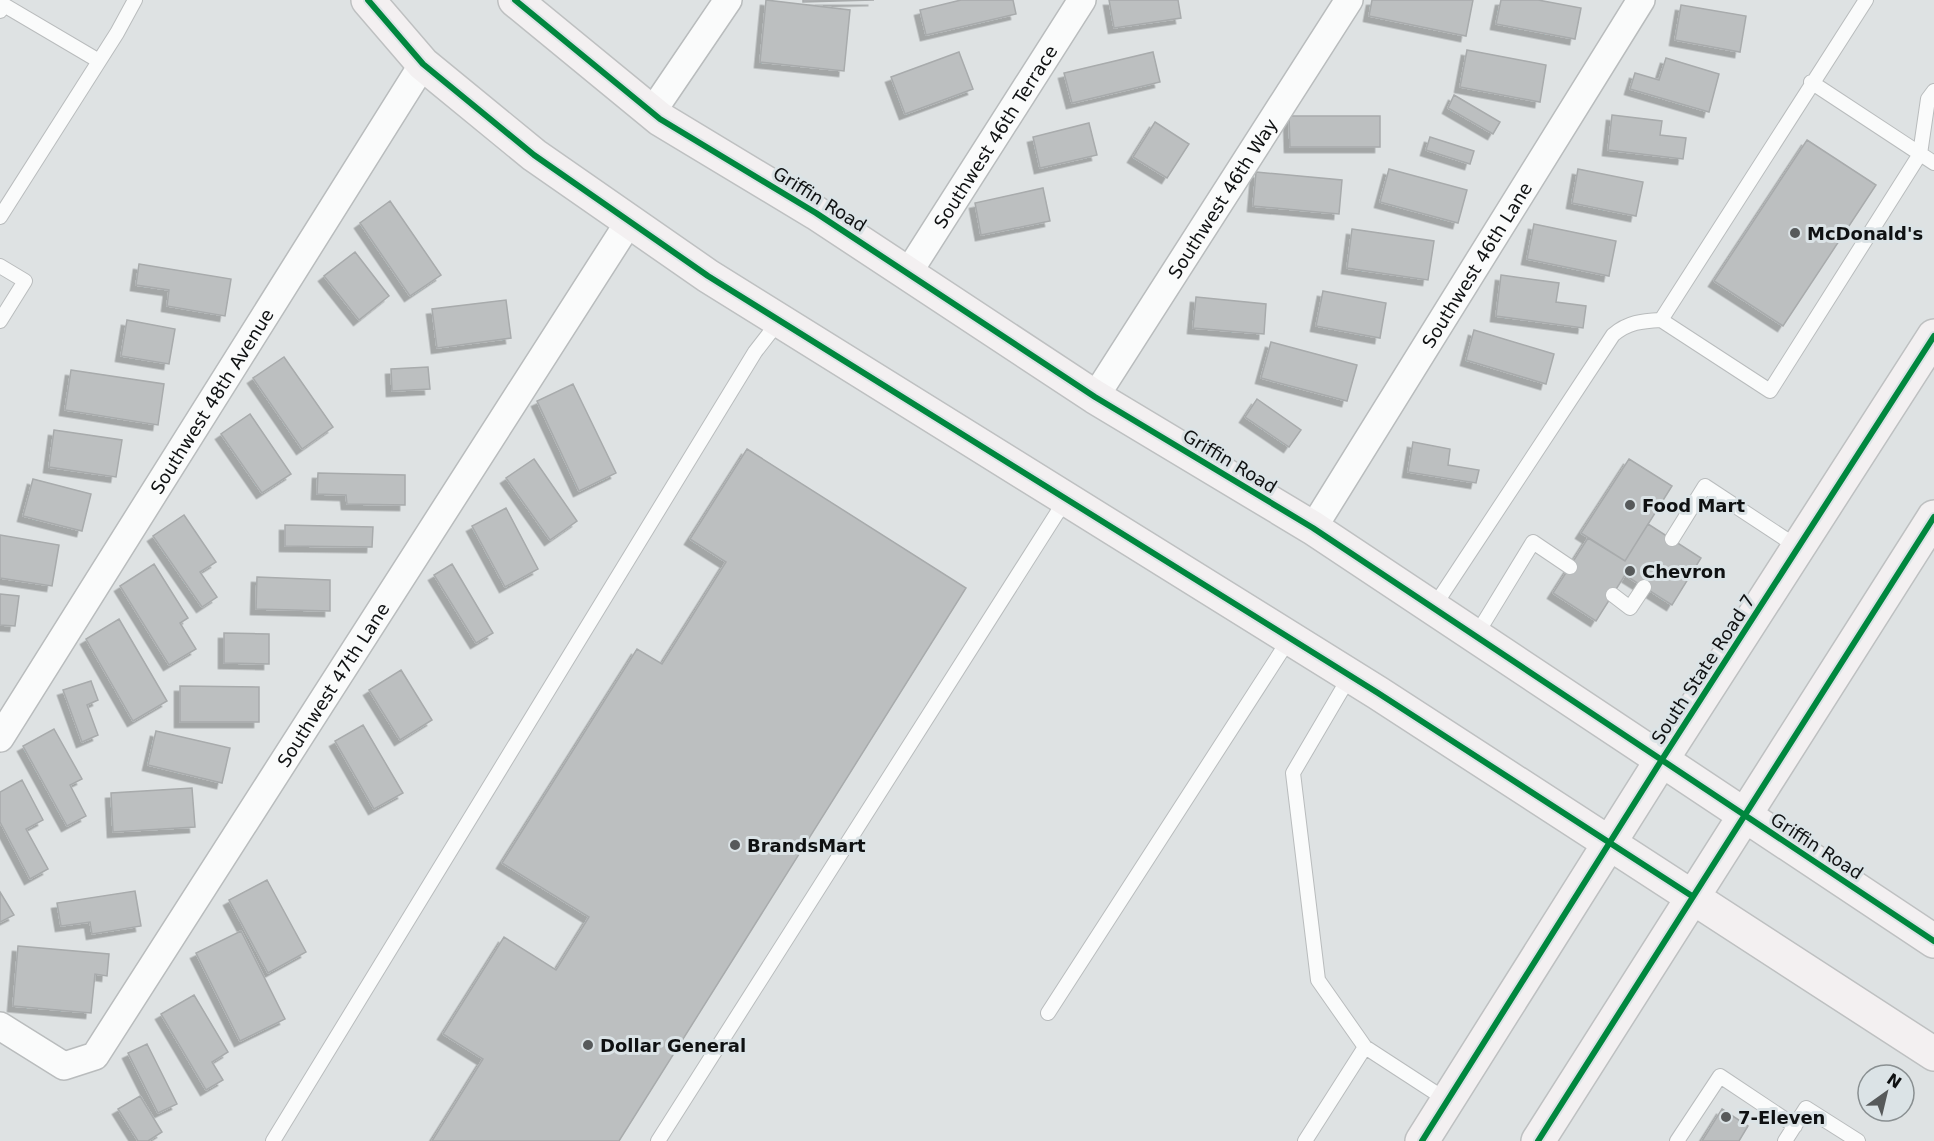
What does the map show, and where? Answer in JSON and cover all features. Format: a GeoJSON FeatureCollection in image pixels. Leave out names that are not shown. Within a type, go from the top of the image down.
{"type":"FeatureCollection","features":[{"type":"Feature","properties":{"kind":"main road"},"geometry":{"type":"LineString","coordinates":[[368,0],[423,64],[534,155],[708,276],[1350,675],[1934,1054]]}},
{"type":"Feature","properties":{"kind":"main road","name":"Griffin Road"},"geometry":{"type":"LineString","coordinates":[[515,0],[652,112],[908,273],[1095,397],[1312,528],[1934,941]]}},
{"type":"Feature","properties":{"kind":"main road","name":"South State Road 7"},"geometry":{"type":"LineString","coordinates":[[1422,1141],[1661,761],[1934,336]]}},
{"type":"Feature","properties":{"kind":"main road"},"geometry":{"type":"LineString","coordinates":[[1538,1141],[1742,815],[1934,517]]}},
{"type":"Feature","properties":{"kind":"street"},"geometry":{"type":"LineString","coordinates":[[652,112],[728,0]]}},
{"type":"Feature","properties":{"kind":"street","name":"Southwest 46th Terrace"},"geometry":{"type":"LineString","coordinates":[[908,273],[1082,0]]}},
{"type":"Feature","properties":{"kind":"street","name":"Southwest 46th Way"},"geometry":{"type":"LineString","coordinates":[[1095,397],[1349,0]]}},
{"type":"Feature","properties":{"kind":"street","name":"Southwest 46th Lane"},"geometry":{"type":"LineString","coordinates":[[1312,528],[1641,0]]}},
{"type":"Feature","properties":{"kind":"street","name":"Southwest 48th Avenue"},"geometry":{"type":"LineString","coordinates":[[0,738],[423,64]]}},
{"type":"Feature","properties":{"kind":"street","name":"Southwest 47th Lane"},"geometry":{"type":"LineString","coordinates":[[0,1026],[64,1066],[95,1056],[629,222]]}},
{"type":"Feature","properties":{"kind":"lane"},"geometry":{"type":"LineString","coordinates":[[0,217],[135,0]]}},
{"type":"Feature","properties":{"kind":"lane"},"geometry":{"type":"LineString","coordinates":[[1661,320],[1811,82],[1866,0]]}},
{"type":"Feature","properties":{"kind":"lane"},"geometry":{"type":"LineString","coordinates":[[0,11],[4,5],[99,61]]}},
{"type":"Feature","properties":{"kind":"lane"},"geometry":{"type":"LineString","coordinates":[[1811,82],[1934,163]]}},
{"type":"Feature","properties":{"kind":"lane"},"geometry":{"type":"LineString","coordinates":[[1432,609],[1613,336],[1623,327],[1637,321],[1661,320],[1770,391],[1920,154],[1928,99],[1934,91]]}},
{"type":"Feature","properties":{"kind":"lane"},"geometry":{"type":"LineString","coordinates":[[0,266],[25,281],[0,321]]}},
{"type":"Feature","properties":{"kind":"lane"},"geometry":{"type":"LineString","coordinates":[[273,1141],[755,352],[779,321]]}},
{"type":"Feature","properties":{"kind":"lane"},"geometry":{"type":"LineString","coordinates":[[1672,539],[1705,486],[1798,548]]}},
{"type":"Feature","properties":{"kind":"lane"},"geometry":{"type":"LineString","coordinates":[[658,1141],[1066,499]]}},
{"type":"Feature","properties":{"kind":"lane"},"geometry":{"type":"LineString","coordinates":[[1474,637],[1533,542],[1570,567]]}},
{"type":"Feature","properties":{"kind":"lane"},"geometry":{"type":"LineString","coordinates":[[1613,595],[1630,608],[1644,587]]}},
{"type":"Feature","properties":{"kind":"lane"},"geometry":{"type":"LineString","coordinates":[[1048,1013],[1290,638]]}},
{"type":"Feature","properties":{"kind":"lane"},"geometry":{"type":"LineString","coordinates":[[1350,675],[1293,773],[1318,980],[1365,1047],[1448,1101]]}},
{"type":"Feature","properties":{"kind":"lane"},"geometry":{"type":"LineString","coordinates":[[1305,1141],[1365,1047]]}},
{"type":"Feature","properties":{"kind":"lane"},"geometry":{"type":"LineString","coordinates":[[1680,1140],[1720,1076],[1795,1125]]}},
{"type":"Feature","properties":{"kind":"lane"},"geometry":{"type":"LineString","coordinates":[[1785,1141],[1806,1107],[1858,1141]]}},
{"type":"Feature","properties":{"kind":"building"},"geometry":{"type":"Polygon","coordinates":[[[766,0],[850,10],[844,71],[760,62],[766,0]]]}},
{"type":"Feature","properties":{"kind":"building"},"geometry":{"type":"Polygon","coordinates":[[[803,0],[874,0],[803,2],[803,0]]]}},
{"type":"Feature","properties":{"kind":"building"},"geometry":{"type":"Polygon","coordinates":[[[961,0],[1013,0],[1016,14],[926,35],[920,10],[961,0]]]}},
{"type":"Feature","properties":{"kind":"building"},"geometry":{"type":"Polygon","coordinates":[[[1109,0],[1178,0],[1181,18],[1114,28],[1109,0]]]}},
{"type":"Feature","properties":{"kind":"building"},"geometry":{"type":"Polygon","coordinates":[[[1372,0],[1473,0],[1466,36],[1369,16],[1372,0]]]}},
{"type":"Feature","properties":{"kind":"building"},"geometry":{"type":"Polygon","coordinates":[[[1501,0],[1538,0],[1581,8],[1575,39],[1496,24],[1501,0]]]}},
{"type":"Feature","properties":{"kind":"building"},"geometry":{"type":"Polygon","coordinates":[[[1681,5],[1746,16],[1740,52],[1675,40],[1681,5]]]}},
{"type":"Feature","properties":{"kind":"building"},"geometry":{"type":"Polygon","coordinates":[[[1467,50],[1546,65],[1540,102],[1460,87],[1467,50]]]}},
{"type":"Feature","properties":{"kind":"building"},"geometry":{"type":"Polygon","coordinates":[[[959,52],[973,89],[905,114],[891,77],[959,52]]]}},
{"type":"Feature","properties":{"kind":"building"},"geometry":{"type":"Polygon","coordinates":[[[1153,52],[1160,82],[1072,103],[1064,73],[1153,52]]]}},
{"type":"Feature","properties":{"kind":"building"},"geometry":{"type":"Polygon","coordinates":[[[1666,58],[1719,74],[1709,112],[1630,89],[1635,73],[1659,80],[1666,58]]]}},
{"type":"Feature","properties":{"kind":"building"},"geometry":{"type":"Polygon","coordinates":[[[1454,95],[1500,122],[1493,134],[1448,108],[1454,95]]]}},
{"type":"Feature","properties":{"kind":"building"},"geometry":{"type":"Polygon","coordinates":[[[1612,115],[1662,121],[1660,135],[1686,138],[1683,159],[1608,150],[1612,115]]]}},
{"type":"Feature","properties":{"kind":"building"},"geometry":{"type":"Polygon","coordinates":[[[1289,116],[1380,116],[1380,147],[1290,147],[1289,116]]]}},
{"type":"Feature","properties":{"kind":"building"},"geometry":{"type":"Polygon","coordinates":[[[1155,122],[1189,144],[1167,178],[1133,157],[1155,122]]]}},
{"type":"Feature","properties":{"kind":"building"},"geometry":{"type":"Polygon","coordinates":[[[1089,123],[1097,155],[1040,168],[1033,137],[1089,123]]]}},
{"type":"Feature","properties":{"kind":"building"},"geometry":{"type":"Polygon","coordinates":[[[1430,137],[1474,151],[1470,164],[1426,150],[1430,137]]]}},
{"type":"Feature","properties":{"kind":"building","name":"McDonald's"},"geometry":{"type":"Polygon","coordinates":[[[1807,140],[1876,185],[1783,326],[1714,281],[1807,140]]]}},
{"type":"Feature","properties":{"kind":"building"},"geometry":{"type":"Polygon","coordinates":[[[1389,169],[1467,190],[1458,223],[1380,202],[1389,169]]]}},
{"type":"Feature","properties":{"kind":"building"},"geometry":{"type":"Polygon","coordinates":[[[1578,169],[1643,182],[1636,216],[1572,203],[1578,169]]]}},
{"type":"Feature","properties":{"kind":"building"},"geometry":{"type":"Polygon","coordinates":[[[1256,172],[1342,180],[1339,214],[1253,206],[1256,172]]]}},
{"type":"Feature","properties":{"kind":"building"},"geometry":{"type":"Polygon","coordinates":[[[1043,188],[1050,221],[981,235],[975,203],[1043,188]]]}},
{"type":"Feature","properties":{"kind":"building"},"geometry":{"type":"Polygon","coordinates":[[[390,201],[441,275],[410,296],[360,223],[390,201]]]}},
{"type":"Feature","properties":{"kind":"building"},"geometry":{"type":"Polygon","coordinates":[[[1534,224],[1616,241],[1609,276],[1527,259],[1534,224]]]}},
{"type":"Feature","properties":{"kind":"building"},"geometry":{"type":"Polygon","coordinates":[[[1352,229],[1434,241],[1428,280],[1347,268],[1352,229]]]}},
{"type":"Feature","properties":{"kind":"building"},"geometry":{"type":"Polygon","coordinates":[[[355,252],[389,296],[359,320],[324,276],[355,252]]]}},
{"type":"Feature","properties":{"kind":"building"},"geometry":{"type":"Polygon","coordinates":[[[139,264],[231,279],[225,316],[167,306],[169,290],[136,285],[139,264]]]}},
{"type":"Feature","properties":{"kind":"building"},"geometry":{"type":"Polygon","coordinates":[[[1501,275],[1559,283],[1556,302],[1586,306],[1583,328],[1496,316],[1501,275]]]}},
{"type":"Feature","properties":{"kind":"building"},"geometry":{"type":"Polygon","coordinates":[[[1323,291],[1386,303],[1380,338],[1316,326],[1323,291]]]}},
{"type":"Feature","properties":{"kind":"building"},"geometry":{"type":"Polygon","coordinates":[[[1196,297],[1266,304],[1264,334],[1193,328],[1196,297]]]}},
{"type":"Feature","properties":{"kind":"building"},"geometry":{"type":"Polygon","coordinates":[[[506,300],[511,338],[437,348],[432,309],[506,300]]]}},
{"type":"Feature","properties":{"kind":"building"},"geometry":{"type":"Polygon","coordinates":[[[127,320],[175,329],[169,364],[121,356],[127,320]]]}},
{"type":"Feature","properties":{"kind":"building"},"geometry":{"type":"Polygon","coordinates":[[[1474,330],[1554,354],[1546,384],[1466,360],[1474,330]]]}},
{"type":"Feature","properties":{"kind":"building"},"geometry":{"type":"Polygon","coordinates":[[[1271,342],[1357,365],[1347,401],[1261,378],[1271,342]]]}},
{"type":"Feature","properties":{"kind":"building"},"geometry":{"type":"Polygon","coordinates":[[[284,357],[333,427],[302,449],[253,378],[284,357]]]}},
{"type":"Feature","properties":{"kind":"building"},"geometry":{"type":"Polygon","coordinates":[[[428,367],[430,389],[392,391],[391,369],[428,367]]]}},
{"type":"Feature","properties":{"kind":"building"},"geometry":{"type":"Polygon","coordinates":[[[71,370],[164,384],[158,425],[65,410],[71,370]]]}},
{"type":"Feature","properties":{"kind":"building"},"geometry":{"type":"Polygon","coordinates":[[[573,384],[616,473],[579,491],[537,401],[573,384]]]}},
{"type":"Feature","properties":{"kind":"building"},"geometry":{"type":"Polygon","coordinates":[[[1257,399],[1301,430],[1289,447],[1245,417],[1257,399]]]}},
{"type":"Feature","properties":{"kind":"building"},"geometry":{"type":"Polygon","coordinates":[[[250,414],[291,474],[262,493],[221,434],[250,414]]]}},
{"type":"Feature","properties":{"kind":"building"},"geometry":{"type":"Polygon","coordinates":[[[54,430],[122,440],[116,477],[49,467],[54,430]]]}},
{"type":"Feature","properties":{"kind":"building"},"geometry":{"type":"Polygon","coordinates":[[[1413,442],[1450,449],[1448,465],[1479,470],[1476,483],[1408,472],[1413,442]]]}},
{"type":"Feature","properties":{"kind":"building"},"geometry":{"type":"Polygon","coordinates":[[[747,449],[966,588],[619,1141],[432,1141],[483,1059],[443,1034],[504,937],[556,970],[589,917],[502,863],[637,649],[662,664],[726,562],[690,539],[747,449]]]}},
{"type":"Feature","properties":{"kind":"building"},"geometry":{"type":"Polygon","coordinates":[[[534,459],[577,521],[550,540],[506,478],[534,459]]]}},
{"type":"Feature","properties":{"kind":"building","name":"Food Mart"},"geometry":{"type":"Polygon","coordinates":[[[1629,459],[1672,486],[1625,561],[1581,533],[1629,459]]]}},
{"type":"Feature","properties":{"kind":"building"},"geometry":{"type":"Polygon","coordinates":[[[318,473],[405,475],[405,505],[347,504],[346,495],[317,494],[318,473]]]}},
{"type":"Feature","properties":{"kind":"building"},"geometry":{"type":"Polygon","coordinates":[[[33,479],[91,494],[82,531],[23,516],[33,479]]]}},
{"type":"Feature","properties":{"kind":"building"},"geometry":{"type":"Polygon","coordinates":[[[506,508],[538,569],[505,587],[472,526],[506,508]]]}},
{"type":"Feature","properties":{"kind":"building"},"geometry":{"type":"Polygon","coordinates":[[[184,515],[216,562],[200,572],[217,597],[202,607],[153,536],[184,515]]]}},
{"type":"Feature","properties":{"kind":"building","name":"Chevron"},"geometry":{"type":"Polygon","coordinates":[[[1648,524],[1701,558],[1672,605],[1625,575],[1596,621],[1553,593],[1588,538],[1625,561],[1648,524]]]}},
{"type":"Feature","properties":{"kind":"building"},"geometry":{"type":"Polygon","coordinates":[[[285,525],[373,527],[372,547],[285,546],[285,525]]]}},
{"type":"Feature","properties":{"kind":"building"},"geometry":{"type":"Polygon","coordinates":[[[0,535],[59,545],[52,586],[0,578],[0,535]]]}},
{"type":"Feature","properties":{"kind":"building"},"geometry":{"type":"Polygon","coordinates":[[[154,564],[188,618],[180,623],[196,649],[169,665],[120,586],[154,564]]]}},
{"type":"Feature","properties":{"kind":"building"},"geometry":{"type":"Polygon","coordinates":[[[452,564],[493,633],[476,643],[434,575],[452,564]]]}},
{"type":"Feature","properties":{"kind":"building"},"geometry":{"type":"Polygon","coordinates":[[[257,577],[330,580],[330,611],[256,609],[257,577]]]}},
{"type":"Feature","properties":{"kind":"building"},"geometry":{"type":"Polygon","coordinates":[[[0,594],[19,596],[15,626],[0,625],[0,594]]]}},
{"type":"Feature","properties":{"kind":"building"},"geometry":{"type":"Polygon","coordinates":[[[119,619],[167,701],[133,721],[86,639],[119,619]]]}},
{"type":"Feature","properties":{"kind":"building"},"geometry":{"type":"Polygon","coordinates":[[[224,633],[269,634],[269,664],[224,663],[224,633]]]}},
{"type":"Feature","properties":{"kind":"building"},"geometry":{"type":"Polygon","coordinates":[[[401,670],[432,720],[400,740],[369,690],[401,670]]]}},
{"type":"Feature","properties":{"kind":"building"},"geometry":{"type":"Polygon","coordinates":[[[91,681],[98,700],[87,705],[98,735],[82,742],[63,690],[91,681]]]}},
{"type":"Feature","properties":{"kind":"building"},"geometry":{"type":"Polygon","coordinates":[[[180,686],[259,687],[259,722],[180,722],[180,686]]]}},
{"type":"Feature","properties":{"kind":"building"},"geometry":{"type":"Polygon","coordinates":[[[363,725],[403,793],[374,809],[335,741],[363,725]]]}},
{"type":"Feature","properties":{"kind":"building"},"geometry":{"type":"Polygon","coordinates":[[[54,729],[82,779],[70,785],[86,816],[67,826],[23,746],[54,729]]]}},
{"type":"Feature","properties":{"kind":"building"},"geometry":{"type":"Polygon","coordinates":[[[156,731],[230,748],[222,783],[148,765],[156,731]]]}},
{"type":"Feature","properties":{"kind":"building"},"geometry":{"type":"Polygon","coordinates":[[[22,780],[43,820],[26,829],[48,869],[30,879],[0,822],[0,792],[22,780]]]}},
{"type":"Feature","properties":{"kind":"building"},"geometry":{"type":"Polygon","coordinates":[[[192,788],[195,827],[113,832],[111,793],[192,788]]]}},
{"type":"Feature","properties":{"kind":"building"},"geometry":{"type":"Polygon","coordinates":[[[267,880],[306,952],[268,973],[229,900],[267,880]]]}},
{"type":"Feature","properties":{"kind":"building"},"geometry":{"type":"Polygon","coordinates":[[[135,891],[141,926],[92,934],[90,922],[61,926],[57,903],[135,891]]]}},
{"type":"Feature","properties":{"kind":"building"},"geometry":{"type":"Polygon","coordinates":[[[0,892],[14,915],[0,922],[0,892]]]}},
{"type":"Feature","properties":{"kind":"building"},"geometry":{"type":"Polygon","coordinates":[[[241,931],[285,1019],[240,1041],[196,953],[241,931]]]}},
{"type":"Feature","properties":{"kind":"building"},"geometry":{"type":"Polygon","coordinates":[[[18,946],[109,954],[107,976],[95,974],[91,1013],[13,1006],[18,946]]]}},
{"type":"Feature","properties":{"kind":"building"},"geometry":{"type":"Polygon","coordinates":[[[194,995],[228,1052],[212,1062],[223,1080],[206,1090],[161,1014],[194,995]]]}},
{"type":"Feature","properties":{"kind":"building"},"geometry":{"type":"Polygon","coordinates":[[[147,1044],[177,1104],[158,1113],[128,1053],[147,1044]]]}},
{"type":"Feature","properties":{"kind":"building"},"geometry":{"type":"Polygon","coordinates":[[[140,1096],[162,1132],[148,1141],[138,1141],[118,1109],[140,1096]]]}},
{"type":"Feature","properties":{"kind":"building","name":"7-Eleven"},"geometry":{"type":"Polygon","coordinates":[[[1722,1109],[1748,1126],[1739,1141],[1702,1141],[1722,1109]]]}},
{"type":"Feature","properties":{"kind":"cycle path"},"geometry":{"type":"LineString","coordinates":[[368,0],[423,64],[534,155],[708,276],[1378,693],[1692,896]]}},
{"type":"Feature","properties":{"kind":"cycle path"},"geometry":{"type":"LineString","coordinates":[[515,0],[660,119],[816,213],[1095,397],[1313,528],[1934,941]]}},
{"type":"Feature","properties":{"kind":"cycle path"},"geometry":{"type":"LineString","coordinates":[[1422,1141],[1661,761],[1934,336]]}},
{"type":"Feature","properties":{"kind":"cycle path"},"geometry":{"type":"LineString","coordinates":[[1538,1141],[1934,517]]}},
{"type":"Feature","properties":{"kind":"place","name":"McDonald's"},"geometry":{"type":"Point","coordinates":[1795,233]}},
{"type":"Feature","properties":{"kind":"place","name":"Food Mart"},"geometry":{"type":"Point","coordinates":[1630,505]}},
{"type":"Feature","properties":{"kind":"place","name":"Chevron"},"geometry":{"type":"Point","coordinates":[1630,571]}},
{"type":"Feature","properties":{"kind":"place","name":"BrandsMart"},"geometry":{"type":"Point","coordinates":[735,845]}},
{"type":"Feature","properties":{"kind":"place","name":"Dollar General"},"geometry":{"type":"Point","coordinates":[588,1045]}},
{"type":"Feature","properties":{"kind":"place","name":"7-Eleven"},"geometry":{"type":"Point","coordinates":[1726,1117]}}]}
